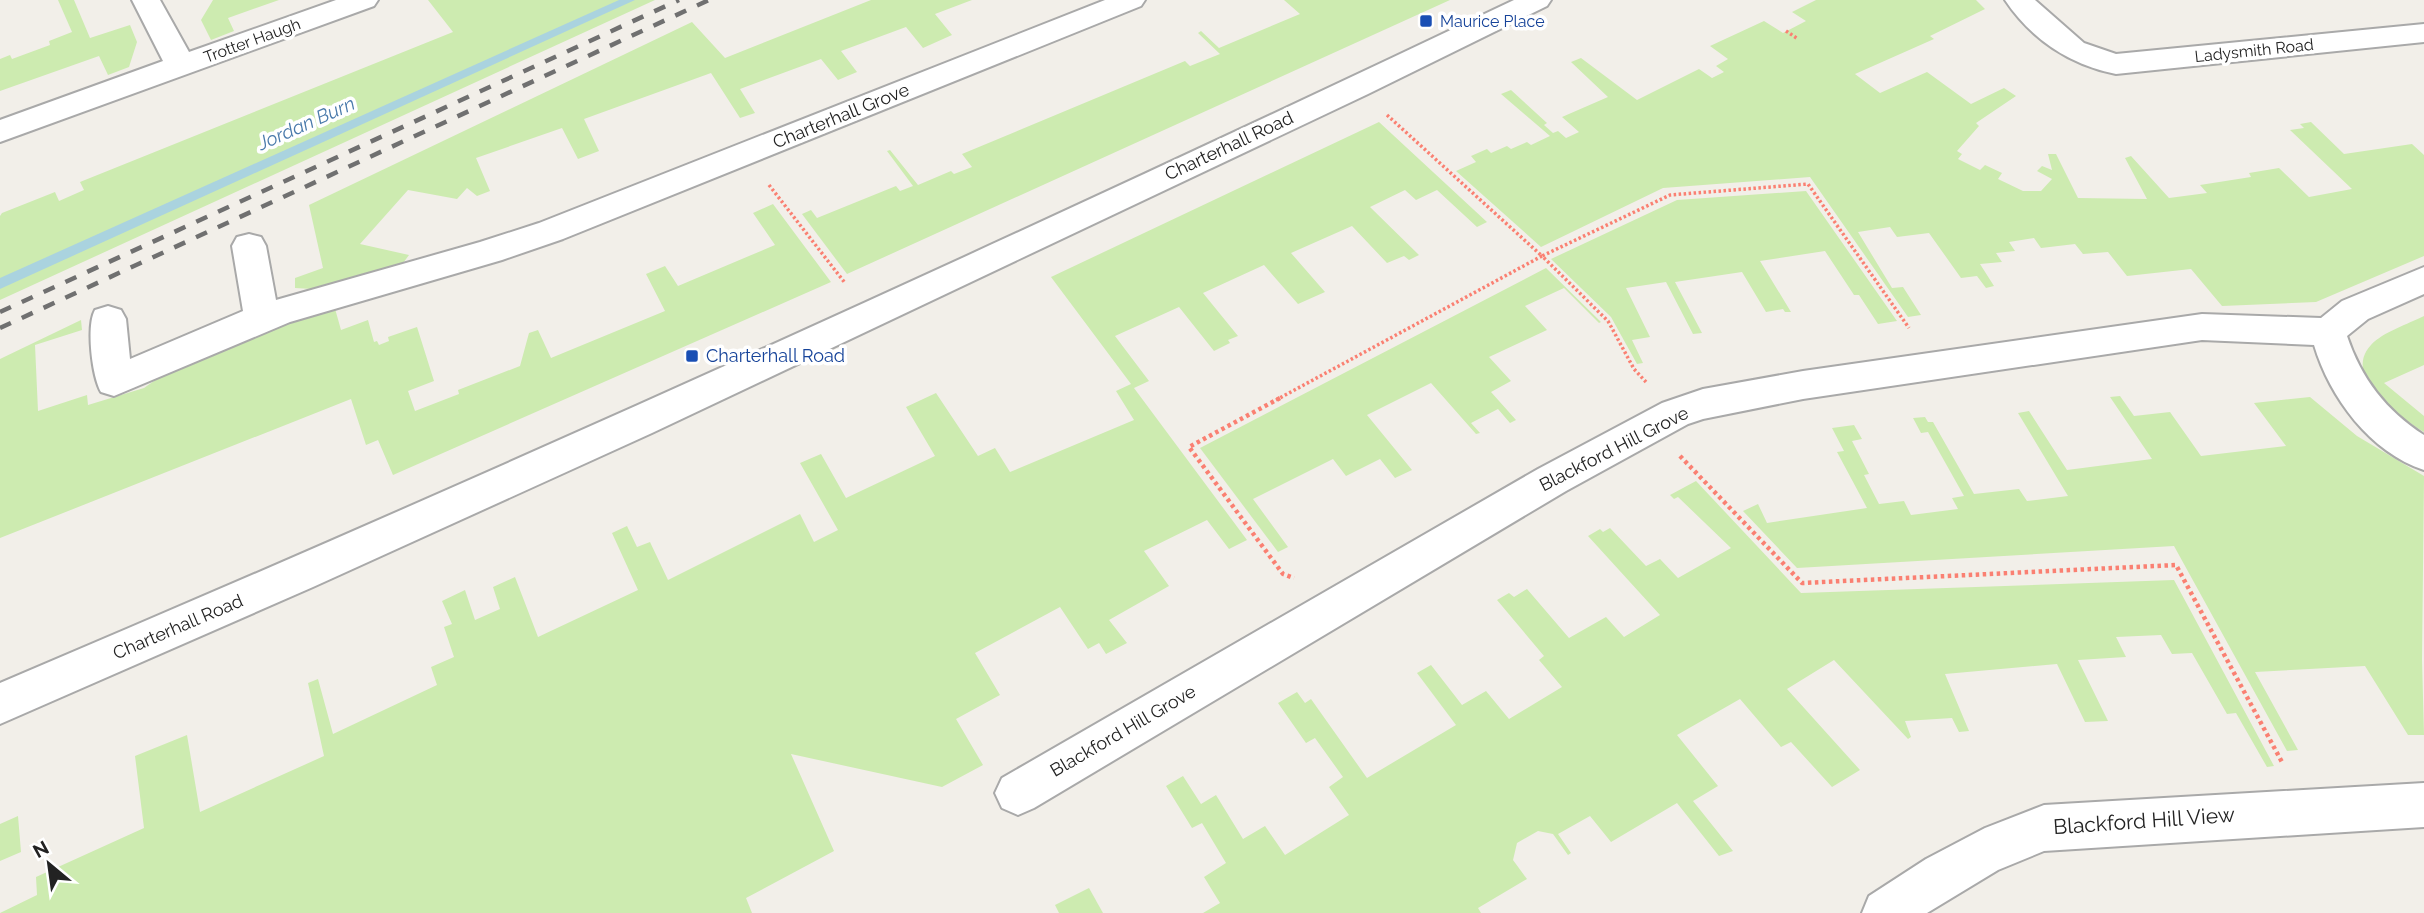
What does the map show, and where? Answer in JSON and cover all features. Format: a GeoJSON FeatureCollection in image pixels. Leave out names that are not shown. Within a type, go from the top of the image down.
{"type":"FeatureCollection","features":[{"type":"Feature","properties":{"kind":"street","name":"Trotter Haugh"},"geometry":{"type":"LineString","coordinates":[[146,0],[181,66]]}},
{"type":"Feature","properties":{"kind":"street","name":"Trotter Haugh"},"geometry":{"type":"LineString","coordinates":[[0,131],[364,0]]}},
{"type":"Feature","properties":{"kind":"street","name":"Charterhall Grove"},"geometry":{"type":"LineString","coordinates":[[108,319],[114,382],[212,338],[262,319],[551,231],[1131,0]]}},
{"type":"Feature","properties":{"kind":"street","name":"Charterhall Road"},"geometry":{"type":"LineString","coordinates":[[0,704],[475,496],[1357,87],[1537,0]]}},
{"type":"Feature","properties":{"kind":"street","name":"Ladysmith Road"},"geometry":{"type":"LineString","coordinates":[[2019,0],[2063,45],[2085,58],[2116,64],[2424,33]]}},
{"type":"Feature","properties":{"kind":"street"},"geometry":{"type":"LineString","coordinates":[[249,246],[262,319]]}},
{"type":"Feature","properties":{"kind":"street"},"geometry":{"type":"LineString","coordinates":[[2424,280],[2355,310],[2328,332],[2334,354],[2352,393],[2375,418],[2424,454]]}},
{"type":"Feature","properties":{"kind":"street","name":"Blackford Hill Grove"},"geometry":{"type":"LineString","coordinates":[[1018,793],[1552,480],[1663,419],[1703,404],[1935,366],[2202,327],[2328,332]]}},
{"type":"Feature","properties":{"kind":"street","name":"Blackford Hill View"},"geometry":{"type":"LineString","coordinates":[[1886,913],[1972,857],[2008,840],[2044,828],[2424,805]]}},
{"type":"Feature","properties":{"kind":"path"},"geometry":{"type":"LineString","coordinates":[[1786,31],[1798,39]]}},
{"type":"Feature","properties":{"kind":"path"},"geometry":{"type":"LineString","coordinates":[[1357,87],[1542,256],[1608,321],[1663,419],[1802,583],[2175,565],[2308,810]]}},
{"type":"Feature","properties":{"kind":"path"},"geometry":{"type":"LineString","coordinates":[[744,155],[869,313]]}},
{"type":"Feature","properties":{"kind":"path"},"geometry":{"type":"LineString","coordinates":[[1349,599],[1283,574],[1189,447],[1542,256],[1670,195],[1808,184],[1935,366]]}},
{"type":"Feature","properties":{"kind":"green space"},"geometry":{"type":"Polygon","coordinates":[[[58,0],[74,0],[90,38],[130,25],[137,42],[129,67],[108,75],[99,56],[0,91],[0,59],[10,55],[12,59],[50,45],[49,41],[72,32],[58,0]]]}},
{"type":"Feature","properties":{"kind":"green space"},"geometry":{"type":"Polygon","coordinates":[[[213,0],[279,0],[228,18],[234,31],[211,40],[201,20],[213,0]]]}},
{"type":"Feature","properties":{"kind":"green space"},"geometry":{"type":"Polygon","coordinates":[[[428,0],[655,0],[0,300],[2,213],[55,192],[59,201],[84,190],[80,182],[453,32],[428,0]]]}},
{"type":"Feature","properties":{"kind":"green space"},"geometry":{"type":"Polygon","coordinates":[[[871,0],[972,0],[935,14],[952,35],[923,48],[906,27],[841,51],[857,72],[838,80],[821,59],[740,89],[755,113],[740,118],[711,73],[584,119],[599,151],[578,159],[562,128],[476,158],[490,191],[477,196],[467,188],[457,199],[408,190],[360,244],[409,255],[398,270],[329,290],[295,288],[295,278],[323,268],[309,205],[692,22],[725,58],[871,0]]]}},
{"type":"Feature","properties":{"kind":"green space"},"geometry":{"type":"Polygon","coordinates":[[[1284,0],[1450,0],[847,274],[802,214],[811,210],[817,218],[896,186],[900,191],[913,186],[887,151],[890,150],[918,185],[951,171],[954,174],[972,167],[962,154],[1185,61],[1190,66],[1220,54],[1198,33],[1201,31],[1219,48],[1300,14],[1284,0]]]}},
{"type":"Feature","properties":{"kind":"green space"},"geometry":{"type":"Polygon","coordinates":[[[1816,0],[1976,0],[1985,9],[1930,36],[1934,39],[1855,74],[1880,93],[1927,72],[1971,104],[2004,88],[2016,96],[1976,123],[1979,126],[1957,151],[1962,154],[1958,159],[1980,170],[1985,165],[2002,173],[1998,179],[2023,191],[2041,191],[2052,179],[2037,171],[2042,166],[2052,170],[2048,154],[2056,154],[2078,198],[2147,199],[2125,158],[2131,156],[2169,198],[2207,193],[2200,185],[2251,177],[2249,173],[2279,168],[2309,197],[2352,189],[2290,130],[2304,128],[2300,124],[2311,122],[2344,154],[2412,144],[2424,155],[2424,256],[2316,302],[2222,306],[2191,269],[2127,276],[2108,252],[2083,254],[2075,244],[2041,248],[2034,238],[2009,242],[2015,251],[1996,253],[2002,262],[1980,264],[1994,286],[1986,288],[1977,276],[1961,278],[1929,233],[1897,237],[1890,227],[1858,232],[1892,288],[1903,287],[1921,315],[1908,317],[1810,177],[1663,188],[1541,247],[1456,171],[1476,162],[1471,156],[1487,149],[1491,153],[1527,142],[1531,145],[1550,136],[1501,94],[1511,90],[1547,123],[1544,125],[1553,133],[1558,131],[1566,138],[1579,132],[1562,117],[1608,97],[1571,62],[1581,58],[1637,100],[1699,69],[1712,78],[1724,72],[1716,66],[1728,59],[1710,46],[1764,21],[1783,33],[1806,21],[1792,12],[1816,0]]]}},
{"type":"Feature","properties":{"kind":"green space"},"geometry":{"type":"Polygon","coordinates":[[[1379,122],[1487,222],[1477,227],[1437,190],[1416,200],[1405,190],[1370,207],[1419,255],[1409,260],[1404,256],[1387,263],[1352,226],[1291,253],[1325,292],[1298,304],[1264,265],[1203,293],[1238,336],[1214,351],[1179,307],[1115,336],[1149,381],[1134,388],[1247,540],[1229,549],[1207,520],[1144,551],[1169,586],[1109,620],[1127,643],[1106,654],[1099,643],[1088,649],[1060,607],[975,653],[1000,695],[956,719],[983,765],[942,787],[791,754],[834,851],[746,898],[752,913],[0,913],[37,895],[36,877],[144,828],[135,756],[187,735],[200,812],[324,756],[308,683],[318,679],[333,734],[437,685],[431,667],[454,657],[444,627],[452,624],[442,601],[465,590],[475,620],[500,609],[493,587],[515,577],[538,637],[638,590],[612,533],[627,526],[637,547],[650,542],[668,580],[800,514],[814,542],[838,530],[800,463],[821,454],[846,498],[935,456],[906,407],[936,393],[978,456],[995,448],[1010,472],[1134,420],[1116,391],[1131,384],[1051,277],[1379,122]]]}},
{"type":"Feature","properties":{"kind":"green space"},"geometry":{"type":"Polygon","coordinates":[[[1806,191],[1897,321],[1878,324],[1859,295],[1854,295],[1825,251],[1760,261],[1791,312],[1785,312],[1783,309],[1766,312],[1742,272],[1675,282],[1702,333],[1693,334],[1666,282],[1626,288],[1650,337],[1632,340],[1643,363],[1637,364],[1611,317],[1551,259],[1677,200],[1806,191]]]}},
{"type":"Feature","properties":{"kind":"green space"},"geometry":{"type":"Polygon","coordinates":[[[773,204],[831,282],[393,475],[378,440],[366,445],[351,399],[0,538],[0,359],[81,320],[82,330],[35,345],[38,411],[87,395],[88,405],[144,388],[175,366],[271,326],[290,323],[334,305],[341,330],[368,320],[374,342],[377,341],[379,345],[389,341],[388,337],[417,327],[434,381],[408,391],[415,411],[459,394],[458,390],[520,366],[529,333],[538,330],[551,358],[665,311],[646,274],[665,266],[678,286],[775,245],[753,213],[773,204]]]}},
{"type":"Feature","properties":{"kind":"green space"},"geometry":{"type":"Polygon","coordinates":[[[1546,268],[1601,322],[1564,288],[1525,306],[1547,330],[1489,357],[1511,381],[1491,392],[1516,420],[1510,423],[1498,409],[1471,423],[1480,433],[1476,434],[1431,383],[1367,415],[1412,470],[1395,478],[1380,459],[1346,476],[1333,459],[1253,499],[1288,547],[1278,552],[1200,448],[1546,268]]]}},
{"type":"Feature","properties":{"kind":"green space"},"geometry":{"type":"Polygon","coordinates":[[[2424,316],[2424,365],[2384,383],[2424,416],[2424,432],[2401,417],[2377,395],[2363,370],[2364,357],[2376,340],[2424,316]]]}},
{"type":"Feature","properties":{"kind":"green space"},"geometry":{"type":"Polygon","coordinates":[[[2120,396],[2134,416],[2170,412],[2201,456],[2286,446],[2254,403],[2310,397],[2357,436],[2424,476],[2424,735],[2408,735],[2365,666],[2255,672],[2298,750],[2287,751],[2174,546],[1797,568],[1743,511],[1758,504],[1767,523],[1867,508],[1837,452],[1844,451],[1832,428],[1854,425],[1862,439],[1852,441],[1869,474],[1864,475],[1879,504],[1904,501],[1911,515],[1958,509],[1952,498],[1964,496],[1928,432],[1921,433],[1913,418],[1925,417],[1928,422],[1933,422],[1974,494],[2019,489],[2027,501],[2068,496],[2018,413],[2029,411],[2067,470],[2152,459],[2110,397],[2120,396]]]}},
{"type":"Feature","properties":{"kind":"green space"},"geometry":{"type":"Polygon","coordinates":[[[1696,481],[1801,593],[2174,580],[2274,766],[2267,767],[2236,713],[2227,714],[2192,653],[2172,654],[2161,635],[2116,637],[2126,657],[2078,660],[2108,721],[2085,722],[2057,664],[1945,674],[1969,731],[1959,732],[1952,718],[1905,721],[1911,737],[1908,739],[1834,660],[1787,689],[1860,770],[1832,787],[1791,742],[1781,747],[1740,699],[1677,735],[1718,786],[1693,801],[1733,851],[1719,856],[1677,803],[1611,842],[1590,816],[1558,834],[1571,853],[1568,855],[1553,834],[1538,831],[1517,843],[1513,860],[1527,879],[1478,908],[1481,913],[1203,913],[1220,903],[1204,877],[1226,863],[1202,823],[1192,828],[1166,786],[1183,776],[1201,804],[1216,795],[1243,839],[1265,826],[1285,855],[1349,815],[1329,787],[1343,777],[1315,738],[1306,743],[1278,703],[1297,692],[1305,703],[1311,699],[1367,778],[1456,725],[1417,673],[1431,665],[1462,705],[1486,691],[1509,719],[1562,687],[1539,660],[1544,656],[1497,600],[1509,593],[1514,597],[1527,589],[1569,638],[1606,617],[1624,637],[1660,615],[1588,536],[1600,529],[1603,532],[1610,528],[1646,566],[1660,559],[1678,578],[1731,548],[1678,497],[1674,499],[1670,495],[1696,481]]]}},
{"type":"Feature","properties":{"kind":"green space"},"geometry":{"type":"Polygon","coordinates":[[[18,816],[21,852],[0,861],[0,824],[18,816]]]}},
{"type":"Feature","properties":{"kind":"green space"},"geometry":{"type":"Polygon","coordinates":[[[1089,888],[1103,913],[1059,913],[1055,905],[1089,888]]]}},
{"type":"Feature","properties":{"kind":"waterway","name":"Jordan Burn"},"geometry":{"type":"LineString","coordinates":[[0,284],[629,0]]}},
{"type":"Feature","properties":{"kind":"railway"},"geometry":{"type":"LineString","coordinates":[[0,312],[679,0]]}},
{"type":"Feature","properties":{"kind":"railway"},"geometry":{"type":"LineString","coordinates":[[0,328],[709,0]]}},
{"type":"Feature","properties":{"kind":"place","name":"Maurice Place"},"geometry":{"type":"Point","coordinates":[1426,21]}},
{"type":"Feature","properties":{"kind":"place","name":"Charterhall Road"},"geometry":{"type":"Point","coordinates":[692,356]}}]}
